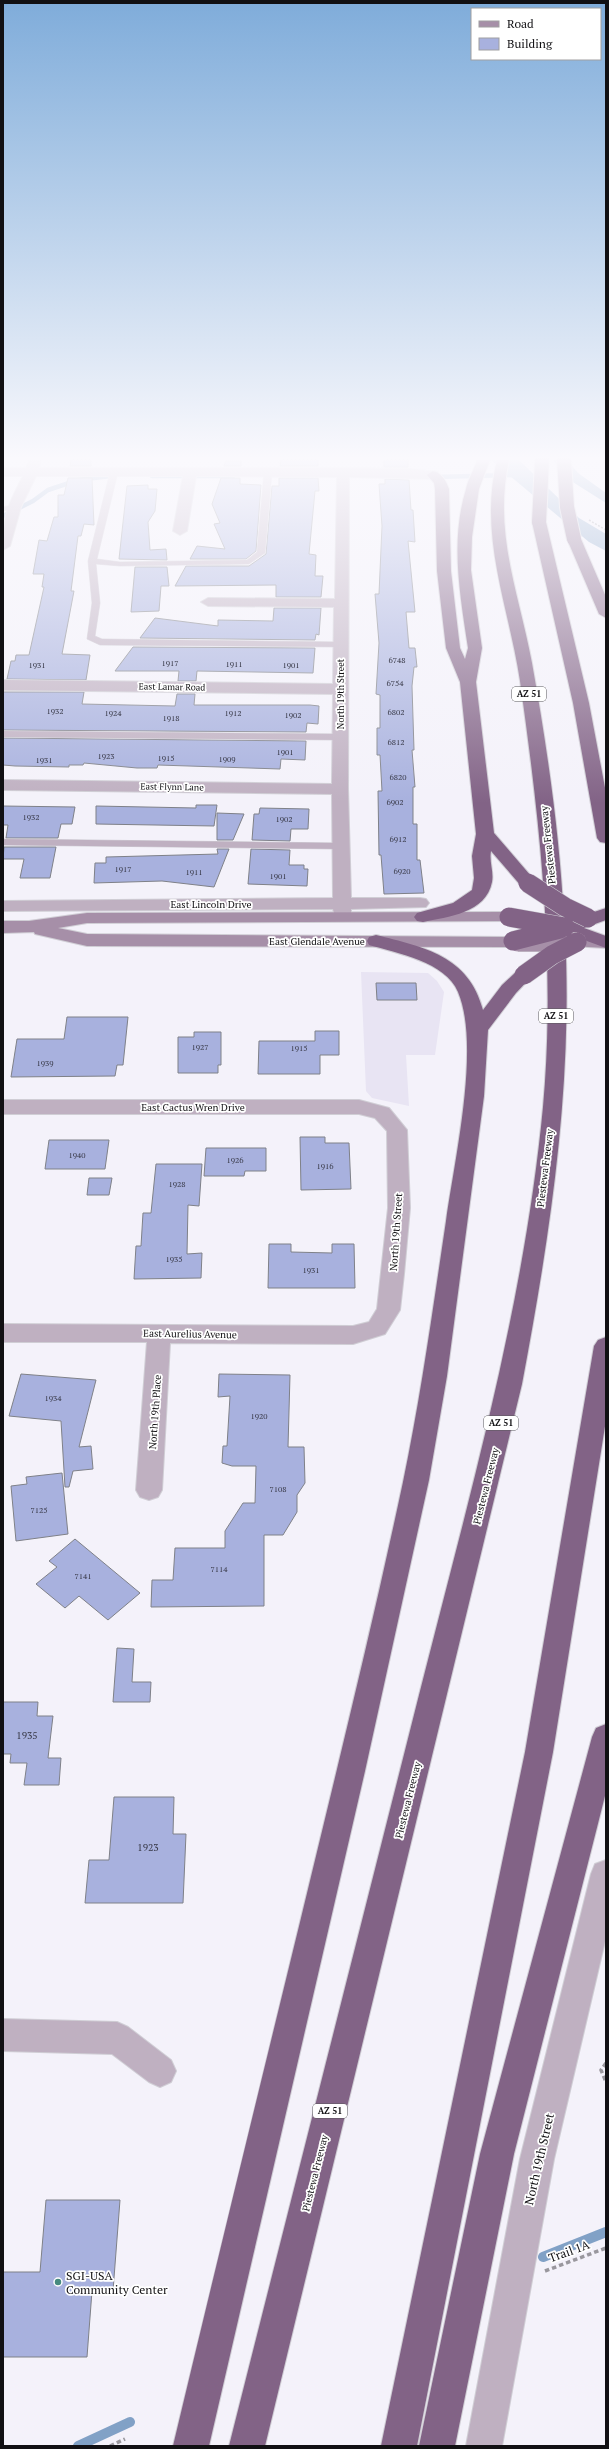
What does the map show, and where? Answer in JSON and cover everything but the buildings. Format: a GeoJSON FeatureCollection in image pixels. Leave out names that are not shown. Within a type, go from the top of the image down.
{"type":"FeatureCollection","features":[{"type":"Feature","properties":{"kind":"highway"},"geometry":{"type":"LineString","coordinates":[[421,910],[459,908],[469,903],[481,889],[483,881],[481,856],[485,834],[468,682],[453,648],[444,574]]}},
{"type":"Feature","properties":{"kind":"highway"},"geometry":{"type":"LineString","coordinates":[[465,574],[475,648],[468,682]]}},
{"type":"Feature","properties":{"kind":"highway","name":"Piestewa Freeway"},"geometry":{"type":"LineString","coordinates":[[247,2446],[505,1406],[531,1277],[547,1164],[556,1064],[557,969],[552,871],[522,650],[504,574]]}},
{"type":"Feature","properties":{"kind":"highway"},"geometry":{"type":"LineString","coordinates":[[551,574],[581,703],[606,838]]}},
{"type":"Feature","properties":{"kind":"highway"},"geometry":{"type":"LineString","coordinates":[[589,574],[606,614]]}},
{"type":"Feature","properties":{"kind":"highway"},"geometry":{"type":"LineString","coordinates":[[485,834],[528,883],[598,928]]}},
{"type":"Feature","properties":{"kind":"highway"},"geometry":{"type":"LineString","coordinates":[[509,917],[565,928],[598,928]]}},
{"type":"Feature","properties":{"kind":"highway"},"geometry":{"type":"LineString","coordinates":[[513,942],[565,928]]}},
{"type":"Feature","properties":{"kind":"highway"},"geometry":{"type":"LineString","coordinates":[[478,1029],[509,989],[524,975],[552,955],[598,928]]}},
{"type":"Feature","properties":{"kind":"highway"},"geometry":{"type":"LineString","coordinates":[[190,2446],[351,1771],[416,1480],[435,1376],[471,1120],[478,1029],[469,994],[462,981],[451,971],[426,956],[376,941]]}},
{"type":"Feature","properties":{"kind":"highway"},"geometry":{"type":"LineString","coordinates":[[399,2446],[539,1752],[606,1346]]}},
{"type":"Feature","properties":{"kind":"highway"},"geometry":{"type":"LineString","coordinates":[[437,2446],[497,2154],[606,1737]]}},
{"type":"Feature","properties":{"kind":"main road","name":"East Glendale Avenue"},"geometry":{"type":"LineString","coordinates":[[3,927],[29,927],[88,918],[342,910],[421,910],[509,917],[598,928]]}},
{"type":"Feature","properties":{"kind":"main road","name":"East Glendale Avenue"},"geometry":{"type":"LineString","coordinates":[[29,927],[87,940],[513,942],[598,928]]}},
{"type":"Feature","properties":{"kind":"street","name":"North 19th Street"},"geometry":{"type":"LineString","coordinates":[[342,910],[340,789],[343,574]]}},
{"type":"Feature","properties":{"kind":"street"},"geometry":{"type":"LineString","coordinates":[[208,602],[343,603]]}},
{"type":"Feature","properties":{"kind":"street","name":"East Lamar Road"},"geometry":{"type":"LineString","coordinates":[[3,685],[342,689]]}},
{"type":"Feature","properties":{"kind":"street","name":"East Flynn Lane"},"geometry":{"type":"LineString","coordinates":[[3,785],[340,789]]}},
{"type":"Feature","properties":{"kind":"street","name":"East Lincoln Drive"},"geometry":{"type":"LineString","coordinates":[[3,906],[342,910]]}},
{"type":"Feature","properties":{"kind":"street","name":"East Cactus Wren Drive"},"geometry":{"type":"LineString","coordinates":[[3,1107],[359,1107],[382,1113]]}},
{"type":"Feature","properties":{"kind":"street","name":"North 19th Street"},"geometry":{"type":"LineString","coordinates":[[377,1328],[388,1310],[399,1208],[397,1130],[382,1113]]}},
{"type":"Feature","properties":{"kind":"street","name":"East Aurelius Avenue"},"geometry":{"type":"LineString","coordinates":[[3,1334],[159,1333],[353,1335],[377,1328]]}},
{"type":"Feature","properties":{"kind":"street","name":"North 19th Place"},"geometry":{"type":"LineString","coordinates":[[149,1490],[159,1333]]}},
{"type":"Feature","properties":{"kind":"street","name":"North 19th Street"},"geometry":{"type":"LineString","coordinates":[[484,2446],[537,2160],[606,1874]]}},
{"type":"Feature","properties":{"kind":"street"},"geometry":{"type":"LineString","coordinates":[[3,2035],[117,2038],[160,2071]]}},
{"type":"Feature","properties":{"kind":"lane"},"geometry":{"type":"LineString","coordinates":[[93,574],[96,603],[90,636],[100,642],[341,644]]}},
{"type":"Feature","properties":{"kind":"lane"},"geometry":{"type":"LineString","coordinates":[[3,734],[341,738]]}},
{"type":"Feature","properties":{"kind":"lane"},"geometry":{"type":"LineString","coordinates":[[3,842],[340,846]]}},
{"type":"Feature","properties":{"kind":"path"},"geometry":{"type":"LineString","coordinates":[[606,2063],[602,2070],[606,2082]]}},
{"type":"Feature","properties":{"kind":"path","name":"Trail 1A"},"geometry":{"type":"LineString","coordinates":[[539,2273],[606,2248]]}},
{"type":"Feature","properties":{"kind":"path"},"geometry":{"type":"LineString","coordinates":[[110,2446],[125,2439]]}},
{"type":"Feature","properties":{"kind":"shaded area"},"geometry":{"type":"Polygon","coordinates":[[[361,972],[428,973],[437,981],[444,992],[435,1055],[406,1055],[409,1106],[372,1098],[366,1091],[361,972]]]}},
{"type":"Feature","properties":{"kind":"waterway"},"geometry":{"type":"LineString","coordinates":[[543,2257],[606,2232]]}},
{"type":"Feature","properties":{"kind":"waterway"},"geometry":{"type":"LineString","coordinates":[[78,2446],[130,2422]]}},
{"type":"Feature","properties":{"kind":"place","name":"SGI-USA Community Center"},"geometry":{"type":"Point","coordinates":[58,2282]}}]}
